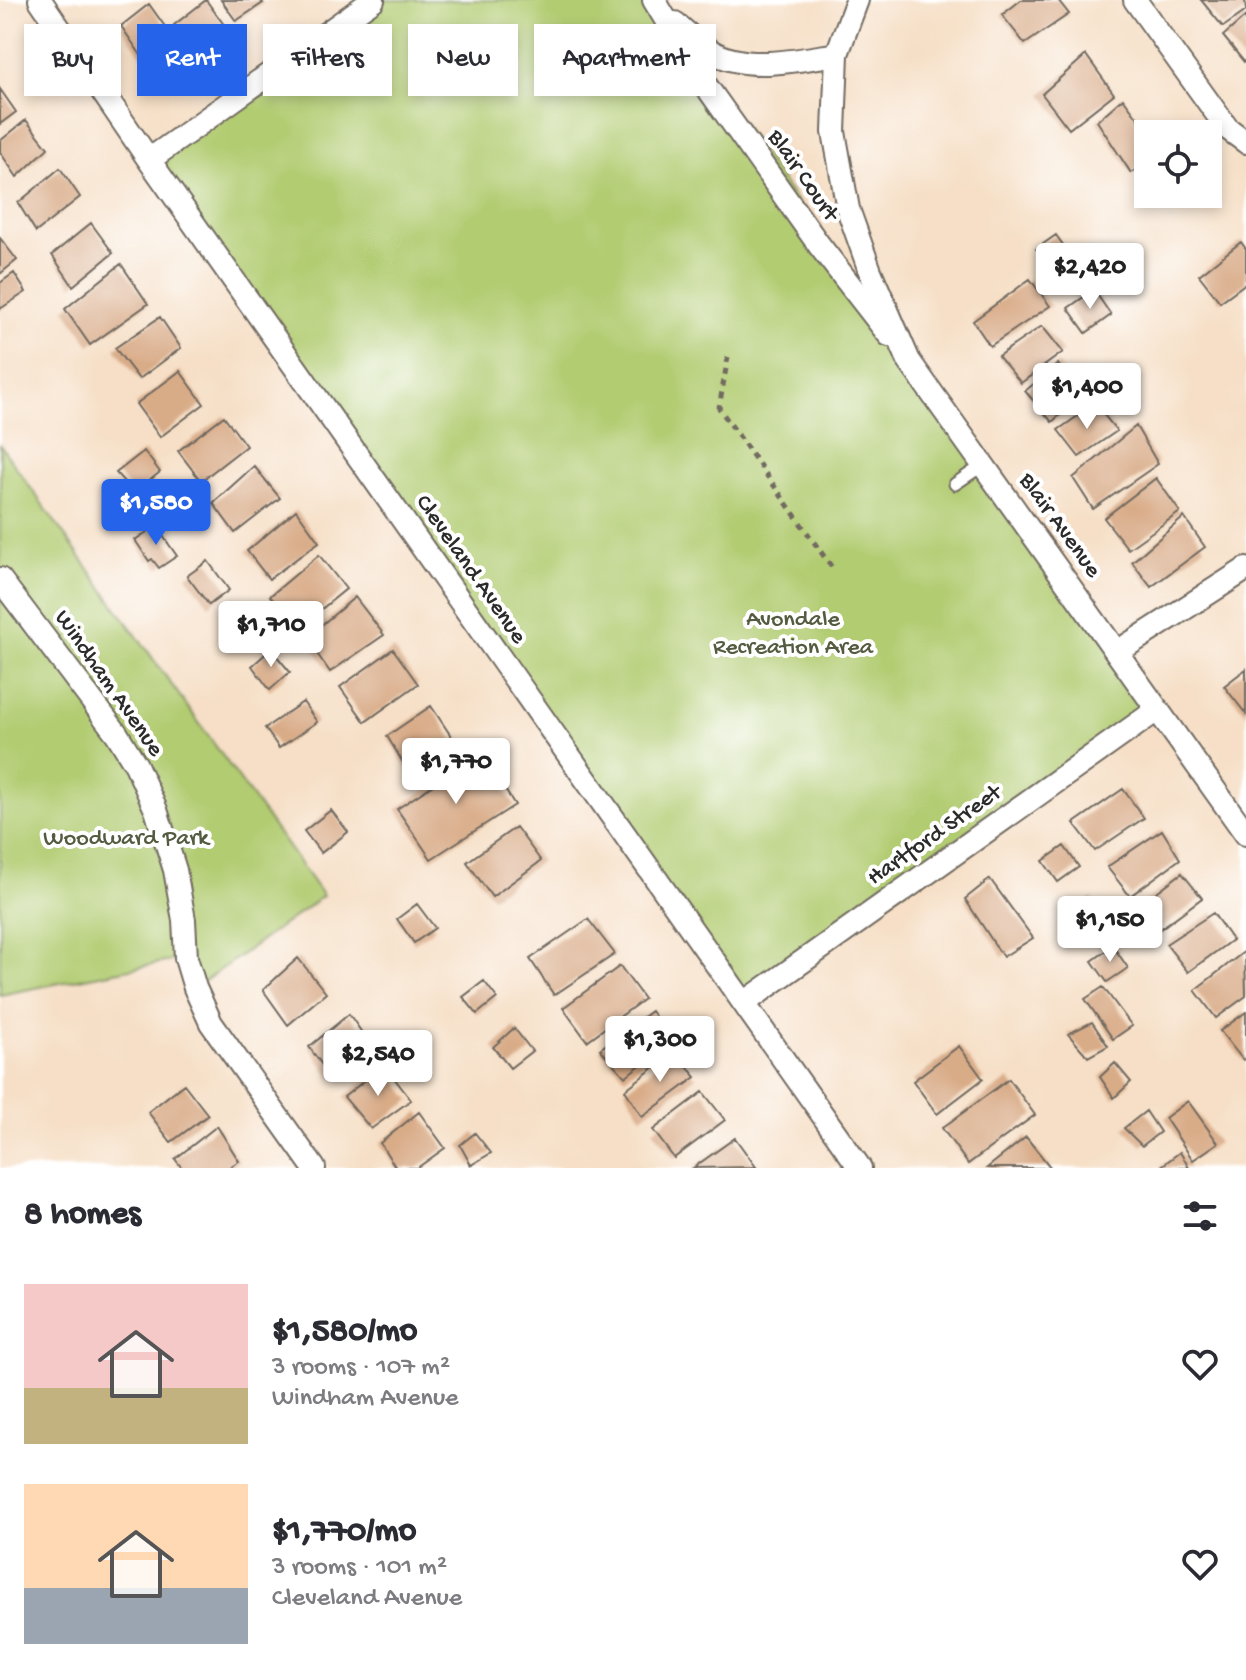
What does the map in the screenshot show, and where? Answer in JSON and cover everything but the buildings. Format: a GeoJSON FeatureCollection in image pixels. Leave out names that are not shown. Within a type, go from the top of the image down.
{"type":"FeatureCollection","features":[{"type":"Feature","properties":{"kind":"street","name":"Cleveland Avenue"},"geometry":{"type":"LineString","coordinates":[[40,0],[149,160],[860,1168]]}},
{"type":"Feature","properties":{"kind":"street"},"geometry":{"type":"LineString","coordinates":[[149,160],[373,0]]}},
{"type":"Feature","properties":{"kind":"street","name":"Blair Avenue"},"geometry":{"type":"LineString","coordinates":[[857,0],[837,54],[834,132],[848,209],[870,271],[909,361],[1246,834]]}},
{"type":"Feature","properties":{"kind":"street"},"geometry":{"type":"LineString","coordinates":[[1135,0],[1227,128],[1246,142]]}},
{"type":"Feature","properties":{"kind":"street","name":"Blair Court"},"geometry":{"type":"LineString","coordinates":[[659,7],[710,52],[743,62],[775,62],[837,54]]}},
{"type":"Feature","properties":{"kind":"street","name":"Blair Court"},"geometry":{"type":"LineString","coordinates":[[659,7],[702,80],[819,245],[909,361]]}},
{"type":"Feature","properties":{"kind":"street"},"geometry":{"type":"LineString","coordinates":[[1117,652],[1246,569]]}},
{"type":"Feature","properties":{"kind":"street","name":"Windham Avenue"},"geometry":{"type":"LineString","coordinates":[[0,579],[117,734],[136,765],[156,810],[175,870],[184,920],[186,958],[195,988],[211,1023],[314,1168]]}},
{"type":"Feature","properties":{"kind":"street","name":"Hartford Street"},"geometry":{"type":"LineString","coordinates":[[744,1003],[1157,710]]}},
{"type":"Feature","properties":{"kind":"lane"},"geometry":{"type":"LineString","coordinates":[[955,484],[983,465]]}},
{"type":"Feature","properties":{"kind":"path"},"geometry":{"type":"LineString","coordinates":[[728,357],[719,408],[833,569]]}},
{"type":"Feature","properties":{"kind":"green space","name":"Avondale Recreation Area"},"geometry":{"type":"Polygon","coordinates":[[[373,0],[654,0],[671,24],[534,24],[534,96],[716,96],[716,88],[1157,710],[744,1003],[149,160],[239,96],[247,96],[247,90],[263,79],[263,96],[392,96],[392,24],[339,24],[373,0]]]}},
{"type":"Feature","properties":{"kind":"green space","name":"Woodward Park"},"geometry":{"type":"Polygon","coordinates":[[[0,445],[323,896],[195,988],[185,958],[0,995],[0,445]]]}}]}
